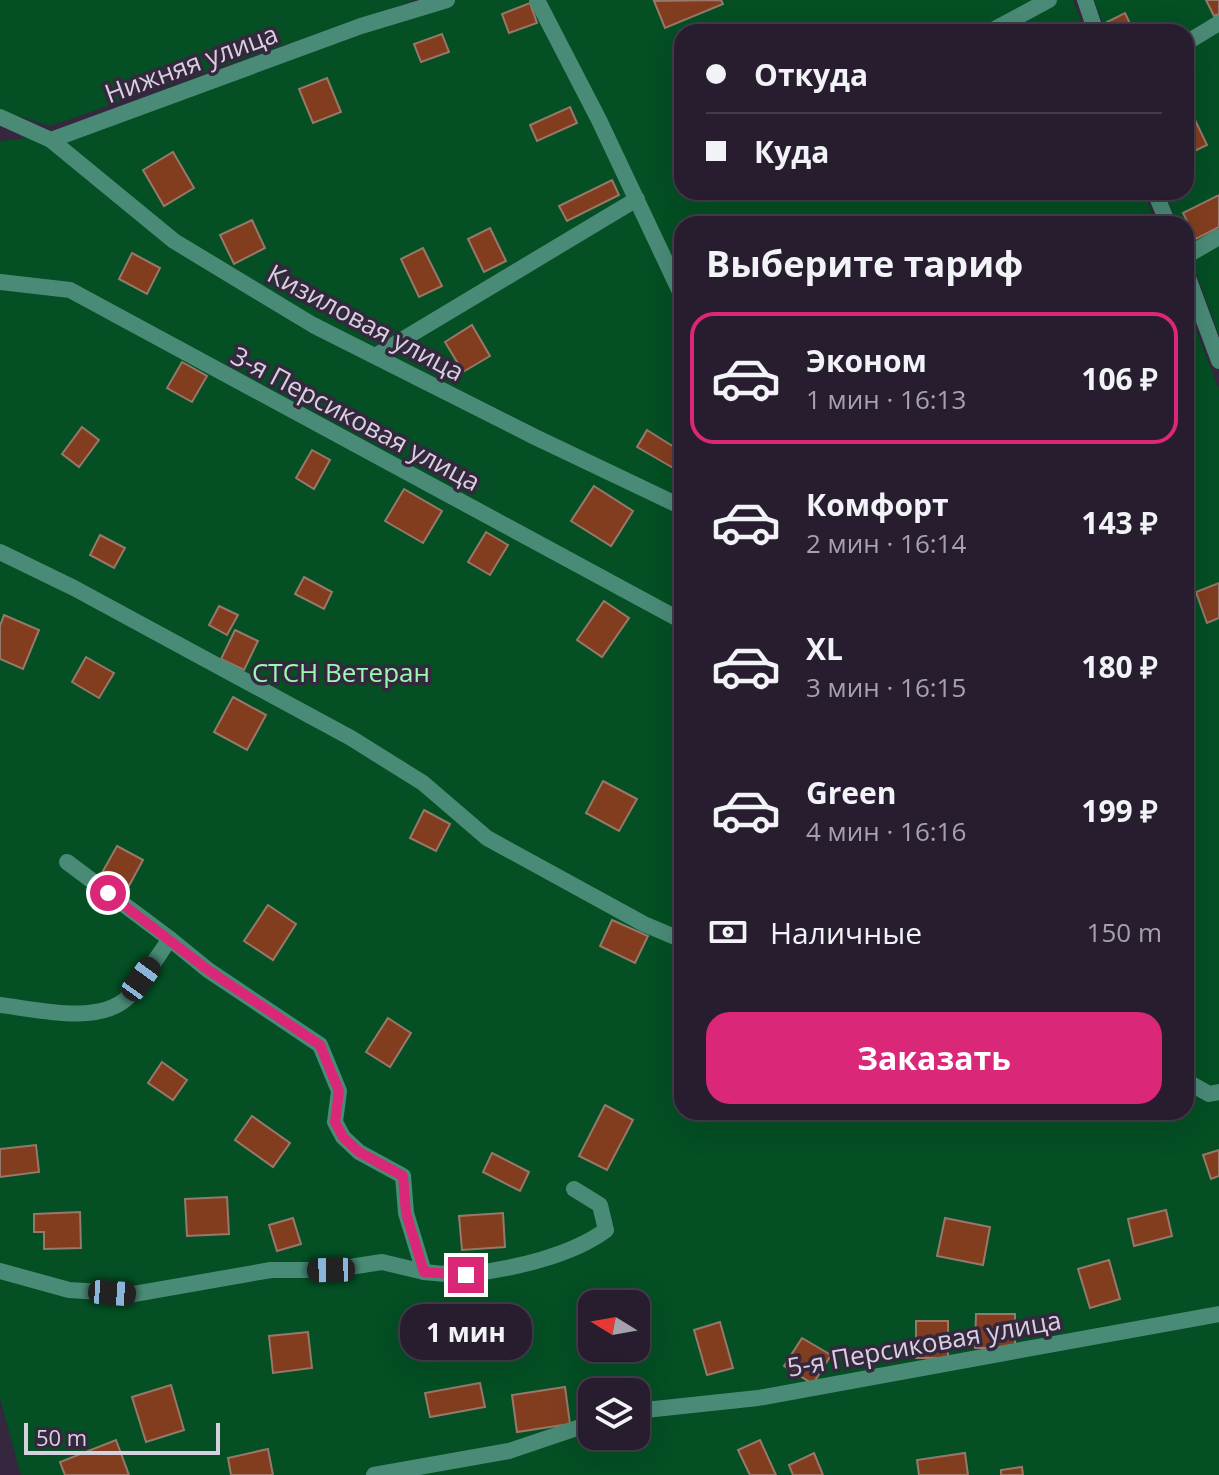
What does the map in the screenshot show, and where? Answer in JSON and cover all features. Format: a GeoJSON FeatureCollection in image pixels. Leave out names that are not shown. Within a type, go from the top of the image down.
{"type":"FeatureCollection","features":[{"type":"Feature","properties":{"kind":"lane","name":"Нижняя улица"},"geometry":{"type":"LineString","coordinates":[[51,140],[361,26],[447,0]]}},
{"type":"Feature","properties":{"kind":"lane"},"geometry":{"type":"LineString","coordinates":[[537,0],[674,279]]}},
{"type":"Feature","properties":{"kind":"lane"},"geometry":{"type":"LineString","coordinates":[[1004,24],[1049,0]]}},
{"type":"Feature","properties":{"kind":"lane"},"geometry":{"type":"LineString","coordinates":[[1085,0],[1093,24]]}},
{"type":"Feature","properties":{"kind":"lane"},"geometry":{"type":"LineString","coordinates":[[1194,38],[1219,23]]}},
{"type":"Feature","properties":{"kind":"lane"},"geometry":{"type":"LineString","coordinates":[[0,117],[51,140]]}},
{"type":"Feature","properties":{"kind":"lane","name":"Кизиловая улица"},"geometry":{"type":"LineString","coordinates":[[51,140],[174,241],[313,325],[674,503]]}},
{"type":"Feature","properties":{"kind":"lane"},"geometry":{"type":"LineString","coordinates":[[375,356],[637,199]]}},
{"type":"Feature","properties":{"kind":"lane"},"geometry":{"type":"LineString","coordinates":[[1194,251],[1219,237]]}},
{"type":"Feature","properties":{"kind":"lane","name":"3-я Персиковая улица"},"geometry":{"type":"LineString","coordinates":[[0,282],[70,290],[674,617]]}},
{"type":"Feature","properties":{"kind":"lane"},"geometry":{"type":"LineString","coordinates":[[1194,294],[1219,361]]}},
{"type":"Feature","properties":{"kind":"lane"},"geometry":{"type":"LineString","coordinates":[[0,552],[74,588],[351,738],[423,783],[487,838],[644,924],[674,937]]}},
{"type":"Feature","properties":{"kind":"lane"},"geometry":{"type":"LineString","coordinates":[[67,862],[208,970],[320,1045],[339,1091],[335,1122],[343,1137],[359,1152],[403,1176],[406,1213],[424,1272]]}},
{"type":"Feature","properties":{"kind":"lane"},"geometry":{"type":"LineString","coordinates":[[0,1005],[63,1013],[103,1012],[126,999],[170,939]]}},
{"type":"Feature","properties":{"kind":"lane"},"geometry":{"type":"LineString","coordinates":[[1194,1086],[1209,1094],[1219,1092]]}},
{"type":"Feature","properties":{"kind":"lane"},"geometry":{"type":"LineString","coordinates":[[0,1271],[69,1290],[134,1294],[271,1270],[331,1270],[382,1262],[424,1272],[466,1275],[552,1257],[587,1244],[606,1230],[600,1205],[574,1189]]}},
{"type":"Feature","properties":{"kind":"lane","name":"5-я Персиковая улица"},"geometry":{"type":"LineString","coordinates":[[650,1410],[758,1398],[1219,1314]]}},
{"type":"Feature","properties":{"kind":"lane"},"geometry":{"type":"LineString","coordinates":[[374,1475],[509,1451],[578,1428]]}},
{"type":"Feature","properties":{"kind":"green space"},"geometry":{"type":"Polygon","coordinates":[[[0,0],[415,0],[50,126],[0,110],[0,0]]]}},
{"type":"Feature","properties":{"kind":"green space","name":"СТСН Ветеран"},"geometry":{"type":"Polygon","coordinates":[[[440,0],[1073,0],[1082,24],[674,24],[674,200],[1147,200],[1153,216],[674,216],[674,1120],[1194,1120],[1194,324],[1219,390],[1219,1475],[21,1475],[0,1399],[0,141],[52,135],[440,0]]]}},
{"type":"Feature","properties":{"kind":"green space"},"geometry":{"type":"Polygon","coordinates":[[[1094,0],[1219,0],[1219,335],[1194,268],[1194,216],[1174,216],[1168,200],[1194,200],[1194,24],[1103,24],[1094,0]]]}},
{"type":"Feature","properties":{"kind":"building"},"geometry":{"type":"Polygon","coordinates":[[[721,0],[723,4],[665,28],[654,1],[721,0]]]}},
{"type":"Feature","properties":{"kind":"building"},"geometry":{"type":"Polygon","coordinates":[[[1206,0],[1219,0],[1219,14],[1214,16],[1206,0]]]}},
{"type":"Feature","properties":{"kind":"building"},"geometry":{"type":"Polygon","coordinates":[[[530,3],[537,23],[509,33],[502,14],[530,3]]]}},
{"type":"Feature","properties":{"kind":"building"},"geometry":{"type":"Polygon","coordinates":[[[1125,13],[1130,24],[1108,24],[1125,13]]]}},
{"type":"Feature","properties":{"kind":"building"},"geometry":{"type":"Polygon","coordinates":[[[442,34],[449,52],[421,62],[414,44],[442,34]]]}},
{"type":"Feature","properties":{"kind":"building"},"geometry":{"type":"Polygon","coordinates":[[[327,78],[341,112],[313,123],[299,89],[327,78]]]}},
{"type":"Feature","properties":{"kind":"building"},"geometry":{"type":"Polygon","coordinates":[[[570,107],[577,123],[537,141],[530,125],[570,107]]]}},
{"type":"Feature","properties":{"kind":"building"},"geometry":{"type":"Polygon","coordinates":[[[1194,118],[1207,145],[1194,151],[1194,118]]]}},
{"type":"Feature","properties":{"kind":"building"},"geometry":{"type":"Polygon","coordinates":[[[173,152],[194,188],[164,206],[143,170],[173,152]]]}},
{"type":"Feature","properties":{"kind":"building"},"geometry":{"type":"Polygon","coordinates":[[[612,180],[619,195],[567,221],[559,206],[612,180]]]}},
{"type":"Feature","properties":{"kind":"building"},"geometry":{"type":"Polygon","coordinates":[[[1219,195],[1219,227],[1196,239],[1194,216],[1184,216],[1183,213],[1219,195]]]}},
{"type":"Feature","properties":{"kind":"building"},"geometry":{"type":"Polygon","coordinates":[[[252,220],[265,248],[234,264],[220,235],[252,220]]]}},
{"type":"Feature","properties":{"kind":"building"},"geometry":{"type":"Polygon","coordinates":[[[490,228],[506,261],[484,272],[468,239],[490,228]]]}},
{"type":"Feature","properties":{"kind":"building"},"geometry":{"type":"Polygon","coordinates":[[[423,248],[442,286],[419,297],[401,259],[423,248]]]}},
{"type":"Feature","properties":{"kind":"building"},"geometry":{"type":"Polygon","coordinates":[[[132,253],[160,268],[147,294],[119,279],[132,253]]]}},
{"type":"Feature","properties":{"kind":"building"},"geometry":{"type":"Polygon","coordinates":[[[472,325],[490,356],[463,372],[445,342],[472,325]]]}},
{"type":"Feature","properties":{"kind":"building"},"geometry":{"type":"Polygon","coordinates":[[[182,362],[207,376],[192,402],[167,388],[182,362]]]}},
{"type":"Feature","properties":{"kind":"building"},"geometry":{"type":"Polygon","coordinates":[[[82,427],[99,440],[79,467],[62,454],[82,427]]]}},
{"type":"Feature","properties":{"kind":"building"},"geometry":{"type":"Polygon","coordinates":[[[647,430],[674,447],[674,468],[637,447],[647,430]]]}},
{"type":"Feature","properties":{"kind":"building"},"geometry":{"type":"Polygon","coordinates":[[[312,450],[330,460],[314,489],[296,478],[312,450]]]}},
{"type":"Feature","properties":{"kind":"building"},"geometry":{"type":"Polygon","coordinates":[[[594,486],[633,511],[611,546],[571,521],[594,486]]]}},
{"type":"Feature","properties":{"kind":"building"},"geometry":{"type":"Polygon","coordinates":[[[404,489],[442,511],[423,543],[385,521],[404,489]]]}},
{"type":"Feature","properties":{"kind":"building"},"geometry":{"type":"Polygon","coordinates":[[[486,532],[508,545],[490,575],[468,562],[486,532]]]}},
{"type":"Feature","properties":{"kind":"building"},"geometry":{"type":"Polygon","coordinates":[[[100,535],[125,548],[114,568],[90,555],[100,535]]]}},
{"type":"Feature","properties":{"kind":"building"},"geometry":{"type":"Polygon","coordinates":[[[304,577],[332,592],[324,609],[295,594],[304,577]]]}},
{"type":"Feature","properties":{"kind":"building"},"geometry":{"type":"Polygon","coordinates":[[[1219,583],[1219,618],[1207,623],[1196,592],[1219,583]]]}},
{"type":"Feature","properties":{"kind":"building"},"geometry":{"type":"Polygon","coordinates":[[[604,601],[629,618],[602,657],[577,640],[604,601]]]}},
{"type":"Feature","properties":{"kind":"building"},"geometry":{"type":"Polygon","coordinates":[[[219,606],[238,615],[227,635],[209,625],[219,606]]]}},
{"type":"Feature","properties":{"kind":"building"},"geometry":{"type":"Polygon","coordinates":[[[4,615],[39,630],[23,669],[0,659],[0,626],[4,615]]]}},
{"type":"Feature","properties":{"kind":"building"},"geometry":{"type":"Polygon","coordinates":[[[235,630],[258,641],[244,670],[221,659],[235,630]]]}},
{"type":"Feature","properties":{"kind":"building"},"geometry":{"type":"Polygon","coordinates":[[[86,657],[114,673],[99,698],[72,682],[86,657]]]}},
{"type":"Feature","properties":{"kind":"building"},"geometry":{"type":"Polygon","coordinates":[[[233,697],[266,715],[247,750],[214,732],[233,697]]]}},
{"type":"Feature","properties":{"kind":"building"},"geometry":{"type":"Polygon","coordinates":[[[603,781],[637,799],[619,831],[586,813],[603,781]]]}},
{"type":"Feature","properties":{"kind":"building"},"geometry":{"type":"Polygon","coordinates":[[[424,810],[450,824],[436,851],[410,838],[424,810]]]}},
{"type":"Feature","properties":{"kind":"building"},"geometry":{"type":"Polygon","coordinates":[[[117,846],[143,860],[124,895],[98,880],[117,846]]]}},
{"type":"Feature","properties":{"kind":"building"},"geometry":{"type":"Polygon","coordinates":[[[268,905],[296,924],[273,960],[244,941],[268,905]]]}},
{"type":"Feature","properties":{"kind":"building"},"geometry":{"type":"Polygon","coordinates":[[[612,920],[648,936],[635,963],[600,946],[612,920]]]}},
{"type":"Feature","properties":{"kind":"building"},"geometry":{"type":"Polygon","coordinates":[[[388,1018],[411,1033],[390,1067],[366,1052],[388,1018]]]}},
{"type":"Feature","properties":{"kind":"building"},"geometry":{"type":"Polygon","coordinates":[[[162,1062],[187,1080],[173,1100],[148,1083],[162,1062]]]}},
{"type":"Feature","properties":{"kind":"building"},"geometry":{"type":"Polygon","coordinates":[[[605,1105],[633,1120],[607,1170],[579,1156],[605,1105]]]}},
{"type":"Feature","properties":{"kind":"building"},"geometry":{"type":"Polygon","coordinates":[[[252,1116],[290,1143],[273,1167],[235,1140],[252,1116]]]}},
{"type":"Feature","properties":{"kind":"building"},"geometry":{"type":"Polygon","coordinates":[[[36,1145],[39,1172],[0,1177],[0,1149],[36,1145]]]}},
{"type":"Feature","properties":{"kind":"building"},"geometry":{"type":"Polygon","coordinates":[[[1219,1150],[1219,1176],[1211,1179],[1203,1155],[1219,1150]]]}},
{"type":"Feature","properties":{"kind":"building"},"geometry":{"type":"Polygon","coordinates":[[[492,1153],[529,1172],[520,1191],[483,1172],[492,1153]]]}},
{"type":"Feature","properties":{"kind":"building"},"geometry":{"type":"Polygon","coordinates":[[[227,1197],[229,1234],[187,1236],[185,1199],[227,1197]]]}},
{"type":"Feature","properties":{"kind":"building"},"geometry":{"type":"Polygon","coordinates":[[[1166,1210],[1172,1236],[1134,1246],[1128,1219],[1166,1210]]]}},
{"type":"Feature","properties":{"kind":"building"},"geometry":{"type":"Polygon","coordinates":[[[80,1212],[81,1248],[44,1249],[44,1232],[34,1232],[34,1214],[80,1212]]]}},
{"type":"Feature","properties":{"kind":"building"},"geometry":{"type":"Polygon","coordinates":[[[503,1213],[505,1247],[462,1250],[459,1216],[503,1213]]]}},
{"type":"Feature","properties":{"kind":"building"},"geometry":{"type":"Polygon","coordinates":[[[293,1218],[301,1244],[277,1251],[269,1225],[293,1218]]]}},
{"type":"Feature","properties":{"kind":"building"},"geometry":{"type":"Polygon","coordinates":[[[945,1218],[990,1227],[983,1265],[937,1256],[945,1218]]]}},
{"type":"Feature","properties":{"kind":"building"},"geometry":{"type":"Polygon","coordinates":[[[1109,1260],[1120,1299],[1090,1308],[1078,1269],[1109,1260]]]}},
{"type":"Feature","properties":{"kind":"building"},"geometry":{"type":"Polygon","coordinates":[[[976,1314],[1015,1314],[1015,1348],[975,1348],[976,1314]]]}},
{"type":"Feature","properties":{"kind":"building"},"geometry":{"type":"Polygon","coordinates":[[[916,1321],[948,1321],[948,1358],[916,1358],[916,1321]]]}},
{"type":"Feature","properties":{"kind":"building"},"geometry":{"type":"Polygon","coordinates":[[[720,1322],[733,1368],[707,1375],[694,1330],[720,1322]]]}},
{"type":"Feature","properties":{"kind":"building"},"geometry":{"type":"Polygon","coordinates":[[[308,1332],[312,1368],[273,1373],[269,1336],[308,1332]]]}},
{"type":"Feature","properties":{"kind":"building"},"geometry":{"type":"Polygon","coordinates":[[[802,1338],[831,1355],[813,1384],[784,1366],[802,1338]]]}},
{"type":"Feature","properties":{"kind":"building"},"geometry":{"type":"Polygon","coordinates":[[[480,1383],[485,1407],[430,1417],[425,1393],[480,1383]]]}},
{"type":"Feature","properties":{"kind":"building"},"geometry":{"type":"Polygon","coordinates":[[[171,1385],[184,1430],[146,1442],[132,1397],[171,1385]]]}},
{"type":"Feature","properties":{"kind":"building"},"geometry":{"type":"Polygon","coordinates":[[[565,1387],[570,1424],[517,1432],[512,1395],[565,1387]]]}},
{"type":"Feature","properties":{"kind":"building"},"geometry":{"type":"Polygon","coordinates":[[[116,1440],[129,1475],[65,1475],[60,1462],[116,1440]]]}},
{"type":"Feature","properties":{"kind":"building"},"geometry":{"type":"Polygon","coordinates":[[[760,1440],[776,1475],[750,1475],[738,1450],[760,1440]]]}},
{"type":"Feature","properties":{"kind":"building"},"geometry":{"type":"Polygon","coordinates":[[[268,1449],[273,1475],[231,1475],[228,1458],[268,1449]]]}},
{"type":"Feature","properties":{"kind":"building"},"geometry":{"type":"Polygon","coordinates":[[[814,1453],[823,1475],[793,1475],[789,1465],[814,1453]]]}},
{"type":"Feature","properties":{"kind":"building"},"geometry":{"type":"Polygon","coordinates":[[[965,1453],[968,1475],[919,1475],[917,1460],[965,1453]]]}},
{"type":"Feature","properties":{"kind":"building"},"geometry":{"type":"Polygon","coordinates":[[[1022,1467],[1023,1475],[1001,1475],[1001,1470],[1022,1467]]]}},
{"type":"Feature","properties":{"kind":"route"},"geometry":{"type":"LineString","coordinates":[[108,893],[208,970],[320,1045],[339,1091],[335,1122],[343,1137],[359,1152],[403,1176],[406,1213],[424,1272],[466,1275]]}}]}
